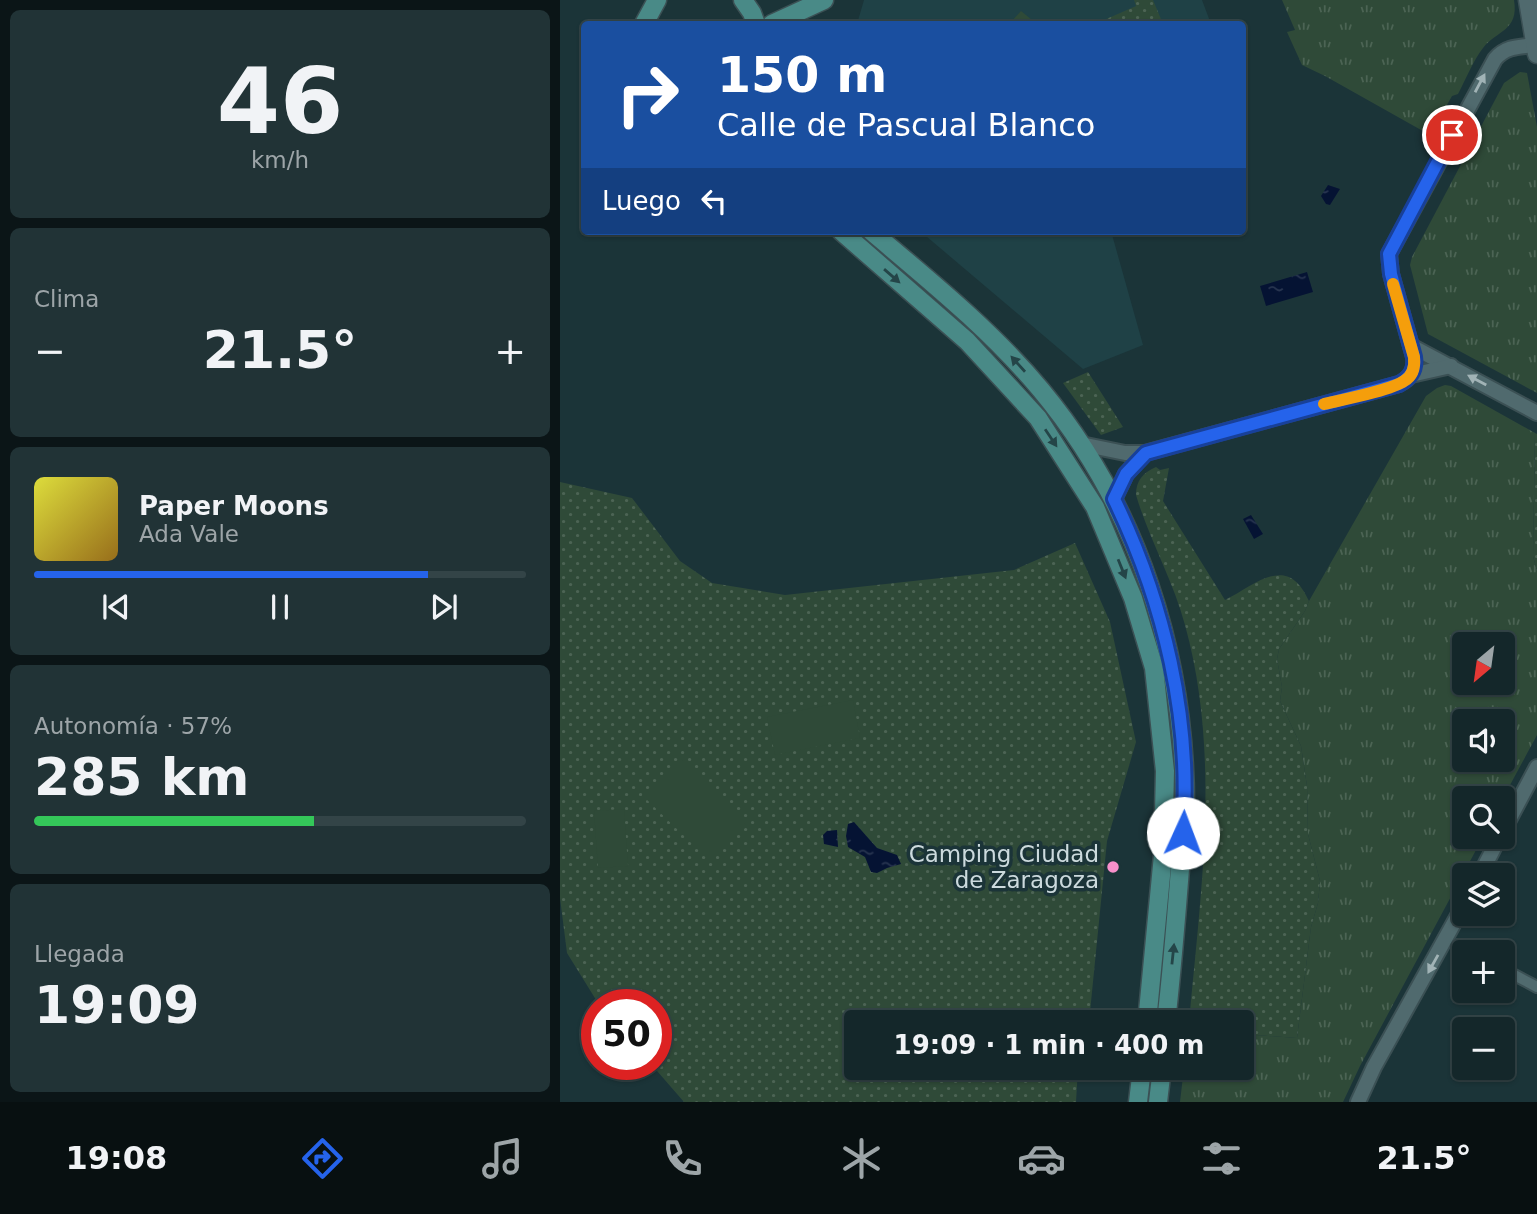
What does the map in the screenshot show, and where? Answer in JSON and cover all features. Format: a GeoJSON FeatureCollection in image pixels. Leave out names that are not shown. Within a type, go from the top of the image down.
{"type":"FeatureCollection","features":[{"type":"Feature","properties":{"kind":"main road"},"geometry":{"type":"LineString","coordinates":[[646,21],[657,0]]}},
{"type":"Feature","properties":{"kind":"main road"},"geometry":{"type":"LineString","coordinates":[[743,0],[755,21]]}},
{"type":"Feature","properties":{"kind":"main road"},"geometry":{"type":"LineString","coordinates":[[778,21],[824,0]]}},
{"type":"Feature","properties":{"kind":"main road"},"geometry":{"type":"LineString","coordinates":[[846,235],[967,341],[1038,418],[1095,507],[1133,598],[1154,668],[1165,771],[1163,855],[1148,1010]]}},
{"type":"Feature","properties":{"kind":"main road"},"geometry":{"type":"LineString","coordinates":[[876,235],[957,304],[1004,349],[1040,390],[1081,444],[1114,499],[1144,567],[1171,661],[1181,728],[1185,807],[1168,1010]]}},
{"type":"Feature","properties":{"kind":"main road"},"geometry":{"type":"LineString","coordinates":[[1138,1102],[1141,1080]]}},
{"type":"Feature","properties":{"kind":"main road"},"geometry":{"type":"LineString","coordinates":[[1158,1102],[1160,1080]]}},
{"type":"Feature","properties":{"kind":"street"},"geometry":{"type":"LineString","coordinates":[[1411,375],[1415,363],[1391,274],[1389,254],[1494,59],[1510,48],[1536,49],[1528,0]]}},
{"type":"Feature","properties":{"kind":"street"},"geometry":{"type":"LineString","coordinates":[[1411,346],[1537,412]]}},
{"type":"Feature","properties":{"kind":"street"},"geometry":{"type":"LineString","coordinates":[[1081,444],[1125,453],[1146,453],[1399,384],[1411,375],[1451,366]]}},
{"type":"Feature","properties":{"kind":"street"},"geometry":{"type":"LineString","coordinates":[[1114,499],[1126,474],[1146,453]]}},
{"type":"Feature","properties":{"kind":"street"},"geometry":{"type":"LineString","coordinates":[[1515,808],[1537,767]]}},
{"type":"Feature","properties":{"kind":"street"},"geometry":{"type":"LineString","coordinates":[[1358,1102],[1453,926]]}},
{"type":"Feature","properties":{"kind":"street"},"geometry":{"type":"LineString","coordinates":[[1515,975],[1537,987]]}},
{"type":"Feature","properties":{"kind":"shaded area"},"geometry":{"type":"Polygon","coordinates":[[[864,0],[1202,0],[1210,21],[858,21],[864,0]]]}},
{"type":"Feature","properties":{"kind":"shaded area"},"geometry":{"type":"Polygon","coordinates":[[[925,235],[1112,235],[1143,345],[1083,369],[925,235]]]}},
{"type":"Feature","properties":{"kind":"green space"},"geometry":{"type":"Polygon","coordinates":[[[1134,0],[1153,0],[1162,21],[1104,20],[1136,6],[1134,0]]]}},
{"type":"Feature","properties":{"kind":"green space"},"geometry":{"type":"Polygon","coordinates":[[[1282,0],[1514,0],[1515,10],[1506,29],[1479,53],[1458,94],[1452,96],[1430,135],[1302,65],[1287,32],[1295,30],[1282,0]]]}},
{"type":"Feature","properties":{"kind":"green space"},"geometry":{"type":"Polygon","coordinates":[[[1021,11],[1033,21],[1012,21],[1021,11]]]}},
{"type":"Feature","properties":{"kind":"green space"},"geometry":{"type":"Polygon","coordinates":[[[1520,72],[1527,73],[1537,127],[1537,393],[1428,334],[1410,265],[1504,83],[1520,72]]]}},
{"type":"Feature","properties":{"kind":"green space"},"geometry":{"type":"Polygon","coordinates":[[[1088,372],[1123,427],[1101,435],[1063,383],[1088,372]]]}},
{"type":"Feature","properties":{"kind":"green space"},"geometry":{"type":"Polygon","coordinates":[[[1451,386],[1535,433],[1533,556],[1537,571],[1537,735],[1509,786],[1452,786],[1452,849],[1477,849],[1469,863],[1452,863],[1452,895],[1343,1102],[1180,1102],[1183,1080],[1254,1080],[1254,1035],[1297,1038],[1311,927],[1318,903],[1320,881],[1308,834],[1307,786],[1301,746],[1280,701],[1282,687],[1277,659],[1279,649],[1305,611],[1426,396],[1437,388],[1451,386]]]}},
{"type":"Feature","properties":{"kind":"green space"},"geometry":{"type":"Polygon","coordinates":[[[1535,433],[1537,434],[1537,571],[1533,556],[1535,433]]]}},
{"type":"Feature","properties":{"kind":"green space"},"geometry":{"type":"Polygon","coordinates":[[[1156,467],[1160,470],[1169,468],[1163,501],[1225,600],[1270,576],[1281,575],[1291,578],[1300,586],[1309,601],[1279,649],[1277,659],[1282,687],[1280,701],[1301,746],[1307,786],[1308,834],[1320,881],[1318,903],[1311,927],[1297,1038],[1254,1035],[1254,1010],[1190,1010],[1205,823],[1202,723],[1196,674],[1185,625],[1136,495],[1137,485],[1147,472],[1156,467]]]}},
{"type":"Feature","properties":{"kind":"green space"},"geometry":{"type":"Polygon","coordinates":[[[560,482],[632,498],[680,561],[712,583],[785,595],[1014,570],[1075,543],[1110,622],[1136,742],[1107,841],[1090,1010],[844,1010],[844,1080],[1077,1080],[1076,1102],[684,1102],[665,1080],[672,1080],[672,989],[589,989],[567,953],[560,898],[560,482]]]}},
{"type":"Feature","properties":{"kind":"green space"},"geometry":{"type":"Polygon","coordinates":[[[853,700],[860,738],[775,755],[767,717],[853,700]]]}},
{"type":"Feature","properties":{"kind":"green space"},"geometry":{"type":"Polygon","coordinates":[[[681,759],[747,826],[709,860],[642,795],[681,759]]]}},
{"type":"Feature","properties":{"kind":"green space"},"geometry":{"type":"Polygon","coordinates":[[[624,809],[628,866],[598,868],[594,811],[624,809]]]}},
{"type":"Feature","properties":{"kind":"water"},"geometry":{"type":"Polygon","coordinates":[[[1328,185],[1340,189],[1330,205],[1326,204],[1321,196],[1328,185]]]}},
{"type":"Feature","properties":{"kind":"water"},"geometry":{"type":"Polygon","coordinates":[[[1307,272],[1313,292],[1266,306],[1260,286],[1307,272]]]}},
{"type":"Feature","properties":{"kind":"water"},"geometry":{"type":"Polygon","coordinates":[[[1251,515],[1263,534],[1254,539],[1243,519],[1251,515]]]}},
{"type":"Feature","properties":{"kind":"water"},"geometry":{"type":"Polygon","coordinates":[[[854,822],[877,848],[897,855],[901,864],[877,873],[871,872],[865,857],[848,847],[848,824],[854,822]]]}},
{"type":"Feature","properties":{"kind":"water"},"geometry":{"type":"Polygon","coordinates":[[[837,830],[838,847],[824,844],[823,835],[827,831],[837,830]]]}},
{"type":"Feature","properties":{"kind":"slow traffic"},"geometry":{"type":"LineString","coordinates":[[1324,404],[1399,384],[1411,375],[1414,357],[1393,284]]}},
{"type":"Feature","properties":{"kind":"place","name":"Camping Ciudad de Zaragoza"},"geometry":{"type":"Point","coordinates":[1113,867]}},
{"type":"Feature","properties":{"kind":"route"},"geometry":{"type":"LineString","coordinates":[[1183,833],[1185,807],[1181,728],[1171,661],[1144,567],[1114,499],[1126,474],[1146,453],[1399,384],[1408,379],[1415,363],[1391,274],[1389,254],[1452,135]]}}]}
